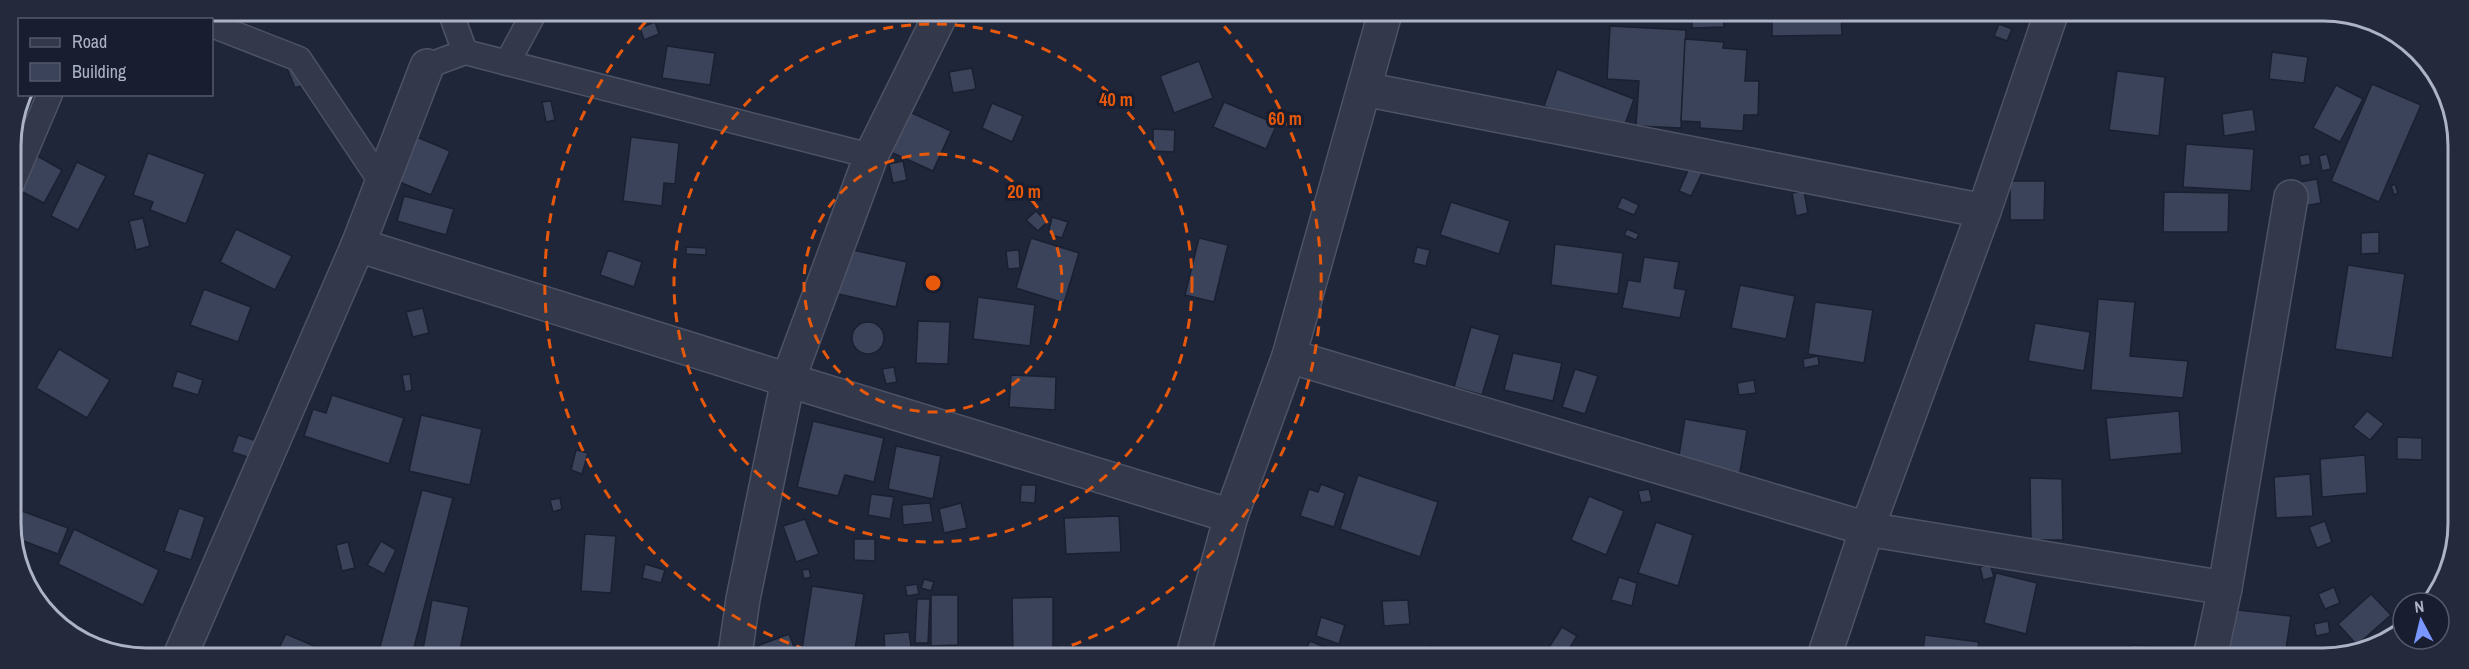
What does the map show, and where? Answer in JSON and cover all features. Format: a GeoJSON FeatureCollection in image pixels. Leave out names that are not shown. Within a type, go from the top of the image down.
{"type":"FeatureCollection","features":[{"type":"Feature","properties":{"kind":"street"},"geometry":{"type":"LineString","coordinates":[[736,648],[743,599],[788,380],[871,156],[938,21]]}},
{"type":"Feature","properties":{"kind":"street"},"geometry":{"type":"LineString","coordinates":[[1195,648],[1231,516],[1289,356],[1383,21]]}},
{"type":"Feature","properties":{"kind":"street"},"geometry":{"type":"LineString","coordinates":[[1827,648],[1867,530],[1984,210],[2049,21]]}},
{"type":"Feature","properties":{"kind":"street"},"geometry":{"type":"LineString","coordinates":[[184,648],[358,245],[427,66]]}},
{"type":"Feature","properties":{"kind":"street"},"geometry":{"type":"LineString","coordinates":[[1364,89],[1984,210]]}},
{"type":"Feature","properties":{"kind":"street"},"geometry":{"type":"LineString","coordinates":[[2212,648],[2225,588],[2291,197]]}},
{"type":"Feature","properties":{"kind":"street"},"geometry":{"type":"LineString","coordinates":[[358,245],[1231,516]]}},
{"type":"Feature","properties":{"kind":"street"},"geometry":{"type":"LineString","coordinates":[[1289,356],[1867,530],[2225,588]]}},
{"type":"Feature","properties":{"kind":"lane"},"geometry":{"type":"LineString","coordinates":[[454,21],[465,52]]}},
{"type":"Feature","properties":{"kind":"lane"},"geometry":{"type":"LineString","coordinates":[[507,63],[530,21]]}},
{"type":"Feature","properties":{"kind":"lane"},"geometry":{"type":"LineString","coordinates":[[213,25],[299,59],[382,183]]}},
{"type":"Feature","properties":{"kind":"lane"},"geometry":{"type":"LineString","coordinates":[[427,66],[465,52],[871,156]]}},
{"type":"Feature","properties":{"kind":"lane"},"geometry":{"type":"LineString","coordinates":[[21,162],[49,96]]}},
{"type":"Feature","properties":{"kind":"building"},"geometry":{"type":"Polygon","coordinates":[[[1692,21],[1724,21],[1724,27],[1692,28],[1692,21]]]}},
{"type":"Feature","properties":{"kind":"building"},"geometry":{"type":"Polygon","coordinates":[[[1772,21],[1841,21],[1842,35],[1772,36],[1772,21]]]}},
{"type":"Feature","properties":{"kind":"building"},"geometry":{"type":"Polygon","coordinates":[[[655,22],[659,34],[644,40],[640,28],[655,22]]]}},
{"type":"Feature","properties":{"kind":"building"},"geometry":{"type":"Polygon","coordinates":[[[1999,24],[2012,29],[2007,41],[1994,36],[1999,24]]]}},
{"type":"Feature","properties":{"kind":"building"},"geometry":{"type":"Polygon","coordinates":[[[1610,26],[1686,30],[1681,128],[1636,126],[1639,81],[1607,79],[1610,26]]]}},
{"type":"Feature","properties":{"kind":"building"},"geometry":{"type":"Polygon","coordinates":[[[1685,39],[1724,42],[1723,48],[1747,50],[1745,81],[1759,81],[1758,115],[1744,115],[1743,131],[1700,128],[1700,122],[1681,121],[1685,39]]]}},
{"type":"Feature","properties":{"kind":"building"},"geometry":{"type":"Polygon","coordinates":[[[667,46],[715,53],[710,85],[662,78],[667,46]]]}},
{"type":"Feature","properties":{"kind":"building"},"geometry":{"type":"Polygon","coordinates":[[[2272,52],[2308,57],[2304,83],[2269,79],[2272,52]]]}},
{"type":"Feature","properties":{"kind":"building"},"geometry":{"type":"Polygon","coordinates":[[[311,54],[320,79],[295,88],[285,63],[311,54]]]}},
{"type":"Feature","properties":{"kind":"building"},"geometry":{"type":"Polygon","coordinates":[[[1199,61],[1213,98],[1174,113],[1160,76],[1199,61]]]}},
{"type":"Feature","properties":{"kind":"building"},"geometry":{"type":"Polygon","coordinates":[[[972,68],[976,89],[953,93],[949,72],[972,68]]]}},
{"type":"Feature","properties":{"kind":"building"},"geometry":{"type":"Polygon","coordinates":[[[1557,69],[1634,99],[1621,136],[1544,106],[1557,69]]]}},
{"type":"Feature","properties":{"kind":"building"},"geometry":{"type":"Polygon","coordinates":[[[2117,71],[2165,77],[2159,136],[2109,130],[2117,71]]]}},
{"type":"Feature","properties":{"kind":"building"},"geometry":{"type":"Polygon","coordinates":[[[2372,84],[2421,105],[2379,202],[2331,181],[2372,84]]]}},
{"type":"Feature","properties":{"kind":"building"},"geometry":{"type":"Polygon","coordinates":[[[2336,85],[2363,99],[2340,142],[2313,128],[2336,85]]]}},
{"type":"Feature","properties":{"kind":"building"},"geometry":{"type":"Polygon","coordinates":[[[884,100],[951,131],[933,171],[866,141],[884,100]]]}},
{"type":"Feature","properties":{"kind":"building"},"geometry":{"type":"Polygon","coordinates":[[[551,101],[555,120],[546,122],[542,102],[551,101]]]}},
{"type":"Feature","properties":{"kind":"building"},"geometry":{"type":"Polygon","coordinates":[[[1224,102],[1277,124],[1266,149],[1213,127],[1224,102]]]}},
{"type":"Feature","properties":{"kind":"building"},"geometry":{"type":"Polygon","coordinates":[[[992,103],[1023,116],[1012,142],[982,128],[992,103]]]}},
{"type":"Feature","properties":{"kind":"building"},"geometry":{"type":"Polygon","coordinates":[[[2253,109],[2256,131],[2224,136],[2222,114],[2253,109]]]}},
{"type":"Feature","properties":{"kind":"building"},"geometry":{"type":"Polygon","coordinates":[[[398,129],[450,151],[431,195],[380,174],[398,129]]]}},
{"type":"Feature","properties":{"kind":"building"},"geometry":{"type":"Polygon","coordinates":[[[1153,129],[1175,130],[1174,152],[1153,151],[1153,129]]]}},
{"type":"Feature","properties":{"kind":"building"},"geometry":{"type":"Polygon","coordinates":[[[631,137],[679,143],[675,184],[664,183],[662,206],[623,201],[631,137]]]}},
{"type":"Feature","properties":{"kind":"building"},"geometry":{"type":"Polygon","coordinates":[[[2186,144],[2254,149],[2251,191],[2183,187],[2186,144]]]}},
{"type":"Feature","properties":{"kind":"building"},"geometry":{"type":"Polygon","coordinates":[[[25,149],[62,170],[44,203],[21,191],[21,160],[25,149]]]}},
{"type":"Feature","properties":{"kind":"building"},"geometry":{"type":"Polygon","coordinates":[[[148,153],[205,174],[186,224],[150,210],[153,202],[133,195],[148,153]]]}},
{"type":"Feature","properties":{"kind":"building"},"geometry":{"type":"Polygon","coordinates":[[[2309,154],[2311,164],[2301,166],[2299,156],[2309,154]]]}},
{"type":"Feature","properties":{"kind":"building"},"geometry":{"type":"Polygon","coordinates":[[[2327,154],[2331,169],[2322,171],[2319,156],[2327,154]]]}},
{"type":"Feature","properties":{"kind":"building"},"geometry":{"type":"Polygon","coordinates":[[[903,161],[907,180],[893,183],[889,164],[903,161]]]}},
{"type":"Feature","properties":{"kind":"building"},"geometry":{"type":"Polygon","coordinates":[[[77,162],[106,176],[78,230],[51,216],[77,162]]]}},
{"type":"Feature","properties":{"kind":"building"},"geometry":{"type":"Polygon","coordinates":[[[1689,168],[1702,173],[1691,196],[1679,191],[1689,168]]]}},
{"type":"Feature","properties":{"kind":"building"},"geometry":{"type":"Polygon","coordinates":[[[2317,179],[2321,203],[2299,207],[2294,183],[2317,179]]]}},
{"type":"Feature","properties":{"kind":"building"},"geometry":{"type":"Polygon","coordinates":[[[2010,181],[2045,181],[2044,220],[2010,220],[2010,181]]]}},
{"type":"Feature","properties":{"kind":"building"},"geometry":{"type":"Polygon","coordinates":[[[2395,184],[2398,193],[2394,195],[2391,186],[2395,184]]]}},
{"type":"Feature","properties":{"kind":"building"},"geometry":{"type":"Polygon","coordinates":[[[1804,191],[1808,213],[1796,216],[1792,193],[1804,191]]]}},
{"type":"Feature","properties":{"kind":"building"},"geometry":{"type":"Polygon","coordinates":[[[2164,192],[2229,193],[2228,232],[2163,232],[2164,192]]]}},
{"type":"Feature","properties":{"kind":"building"},"geometry":{"type":"Polygon","coordinates":[[[404,196],[454,209],[446,235],[397,221],[404,196]]]}},
{"type":"Feature","properties":{"kind":"building"},"geometry":{"type":"Polygon","coordinates":[[[1622,197],[1639,205],[1634,215],[1617,208],[1622,197]]]}},
{"type":"Feature","properties":{"kind":"building"},"geometry":{"type":"Polygon","coordinates":[[[1451,202],[1510,221],[1499,254],[1440,235],[1451,202]]]}},
{"type":"Feature","properties":{"kind":"building"},"geometry":{"type":"Polygon","coordinates":[[[1036,211],[1047,222],[1038,231],[1026,220],[1036,211]]]}},
{"type":"Feature","properties":{"kind":"building"},"geometry":{"type":"Polygon","coordinates":[[[1052,217],[1068,222],[1062,238],[1048,234],[1052,217]]]}},
{"type":"Feature","properties":{"kind":"building"},"geometry":{"type":"Polygon","coordinates":[[[143,218],[150,246],[136,250],[129,221],[143,218]]]}},
{"type":"Feature","properties":{"kind":"building"},"geometry":{"type":"Polygon","coordinates":[[[236,229],[292,256],[275,290],[220,262],[236,229]]]}},
{"type":"Feature","properties":{"kind":"building"},"geometry":{"type":"Polygon","coordinates":[[[1627,229],[1639,234],[1636,240],[1624,235],[1627,229]]]}},
{"type":"Feature","properties":{"kind":"building"},"geometry":{"type":"Polygon","coordinates":[[[2379,232],[2379,253],[2361,254],[2361,233],[2379,232]]]}},
{"type":"Feature","properties":{"kind":"building"},"geometry":{"type":"Polygon","coordinates":[[[1031,238],[1079,253],[1064,303],[1016,288],[1031,238]]]}},
{"type":"Feature","properties":{"kind":"building"},"geometry":{"type":"Polygon","coordinates":[[[1199,238],[1228,245],[1214,302],[1185,295],[1199,238]]]}},
{"type":"Feature","properties":{"kind":"building"},"geometry":{"type":"Polygon","coordinates":[[[1555,244],[1623,253],[1618,294],[1551,285],[1555,244]]]}},
{"type":"Feature","properties":{"kind":"building"},"geometry":{"type":"Polygon","coordinates":[[[835,246],[907,262],[896,307],[825,291],[835,246]]]}},
{"type":"Feature","properties":{"kind":"building"},"geometry":{"type":"Polygon","coordinates":[[[686,247],[706,248],[706,255],[686,254],[686,247]]]}},
{"type":"Feature","properties":{"kind":"building"},"geometry":{"type":"Polygon","coordinates":[[[1417,247],[1430,250],[1426,266],[1413,263],[1417,247]]]}},
{"type":"Feature","properties":{"kind":"building"},"geometry":{"type":"Polygon","coordinates":[[[608,250],[642,262],[634,287],[600,275],[608,250]]]}},
{"type":"Feature","properties":{"kind":"building"},"geometry":{"type":"Polygon","coordinates":[[[1019,250],[1020,268],[1008,269],[1006,251],[1019,250]]]}},
{"type":"Feature","properties":{"kind":"building"},"geometry":{"type":"Polygon","coordinates":[[[1644,257],[1679,262],[1674,288],[1686,290],[1680,318],[1622,308],[1628,280],[1640,282],[1644,257]]]}},
{"type":"Feature","properties":{"kind":"building"},"geometry":{"type":"Polygon","coordinates":[[[2348,265],[2405,274],[2392,358],[2335,349],[2348,265]]]}},
{"type":"Feature","properties":{"kind":"building"},"geometry":{"type":"Polygon","coordinates":[[[1740,285],[1795,296],[1786,339],[1731,328],[1740,285]]]}},
{"type":"Feature","properties":{"kind":"building"},"geometry":{"type":"Polygon","coordinates":[[[204,289],[251,307],[238,342],[190,325],[204,289]]]}},
{"type":"Feature","properties":{"kind":"building"},"geometry":{"type":"Polygon","coordinates":[[[978,297],[1035,305],[1030,346],[973,339],[978,297]]]}},
{"type":"Feature","properties":{"kind":"building"},"geometry":{"type":"Polygon","coordinates":[[[2098,299],[2135,302],[2130,356],[2188,361],[2183,398],[2091,390],[2098,299]]]}},
{"type":"Feature","properties":{"kind":"building"},"geometry":{"type":"Polygon","coordinates":[[[1815,302],[1873,310],[1864,363],[1808,354],[1815,302]]]}},
{"type":"Feature","properties":{"kind":"building"},"geometry":{"type":"Polygon","coordinates":[[[423,308],[429,333],[413,337],[406,312],[423,308]]]}},
{"type":"Feature","properties":{"kind":"building"},"geometry":{"type":"Polygon","coordinates":[[[918,321],[950,322],[948,364],[916,363],[918,321]]]}},
{"type":"Feature","properties":{"kind":"building"},"geometry":{"type":"Polygon","coordinates":[[[868,322],[879,327],[884,338],[879,349],[868,354],[857,349],[852,338],[857,327],[868,322]]]}},
{"type":"Feature","properties":{"kind":"building"},"geometry":{"type":"Polygon","coordinates":[[[2035,323],[2090,332],[2084,371],[2028,361],[2035,323]]]}},
{"type":"Feature","properties":{"kind":"building"},"geometry":{"type":"Polygon","coordinates":[[[1471,327],[1500,335],[1482,395],[1454,387],[1471,327]]]}},
{"type":"Feature","properties":{"kind":"building"},"geometry":{"type":"Polygon","coordinates":[[[59,349],[110,380],[87,418],[36,388],[59,349]]]}},
{"type":"Feature","properties":{"kind":"building"},"geometry":{"type":"Polygon","coordinates":[[[1513,353],[1562,363],[1553,401],[1504,390],[1513,353]]]}},
{"type":"Feature","properties":{"kind":"building"},"geometry":{"type":"Polygon","coordinates":[[[1818,356],[1819,365],[1804,368],[1803,359],[1818,356]]]}},
{"type":"Feature","properties":{"kind":"building"},"geometry":{"type":"Polygon","coordinates":[[[894,367],[897,382],[886,384],[882,369],[894,367]]]}},
{"type":"Feature","properties":{"kind":"building"},"geometry":{"type":"Polygon","coordinates":[[[1575,369],[1598,376],[1585,414],[1562,407],[1575,369]]]}},
{"type":"Feature","properties":{"kind":"building"},"geometry":{"type":"Polygon","coordinates":[[[177,371],[203,380],[198,395],[172,387],[177,371]]]}},
{"type":"Feature","properties":{"kind":"building"},"geometry":{"type":"Polygon","coordinates":[[[410,374],[412,390],[405,392],[402,375],[410,374]]]}},
{"type":"Feature","properties":{"kind":"building"},"geometry":{"type":"Polygon","coordinates":[[[1011,375],[1056,377],[1055,410],[1009,407],[1011,375]]]}},
{"type":"Feature","properties":{"kind":"building"},"geometry":{"type":"Polygon","coordinates":[[[1754,380],[1756,393],[1739,395],[1737,383],[1754,380]]]}},
{"type":"Feature","properties":{"kind":"building"},"geometry":{"type":"Polygon","coordinates":[[[332,395],[404,418],[389,464],[304,436],[313,409],[326,413],[332,395]]]}},
{"type":"Feature","properties":{"kind":"building"},"geometry":{"type":"Polygon","coordinates":[[[2179,411],[2182,453],[2110,460],[2106,418],[2179,411]]]}},
{"type":"Feature","properties":{"kind":"building"},"geometry":{"type":"Polygon","coordinates":[[[2367,411],[2384,424],[2370,440],[2353,427],[2367,411]]]}},
{"type":"Feature","properties":{"kind":"building"},"geometry":{"type":"Polygon","coordinates":[[[421,415],[482,429],[470,485],[409,471],[421,415]]]}},
{"type":"Feature","properties":{"kind":"building"},"geometry":{"type":"Polygon","coordinates":[[[1685,419],[1747,430],[1739,478],[1677,468],[1685,419]]]}},
{"type":"Feature","properties":{"kind":"building"},"geometry":{"type":"Polygon","coordinates":[[[813,421],[884,438],[874,482],[845,475],[838,496],[797,487],[813,421]]]}},
{"type":"Feature","properties":{"kind":"building"},"geometry":{"type":"Polygon","coordinates":[[[238,435],[260,442],[254,459],[232,452],[238,435]]]}},
{"type":"Feature","properties":{"kind":"building"},"geometry":{"type":"Polygon","coordinates":[[[2397,437],[2422,438],[2422,460],[2397,459],[2397,437]]]}},
{"type":"Feature","properties":{"kind":"building"},"geometry":{"type":"Polygon","coordinates":[[[896,446],[941,456],[933,499],[888,489],[896,446]]]}},
{"type":"Feature","properties":{"kind":"building"},"geometry":{"type":"Polygon","coordinates":[[[576,450],[588,453],[582,474],[571,470],[576,450]]]}},
{"type":"Feature","properties":{"kind":"building"},"geometry":{"type":"Polygon","coordinates":[[[2365,455],[2367,493],[2322,497],[2320,459],[2365,455]]]}},
{"type":"Feature","properties":{"kind":"building"},"geometry":{"type":"Polygon","coordinates":[[[2310,474],[2313,516],[2276,518],[2274,477],[2310,474]]]}},
{"type":"Feature","properties":{"kind":"building"},"geometry":{"type":"Polygon","coordinates":[[[1358,475],[1438,502],[1420,557],[1340,529],[1358,475]]]}},
{"type":"Feature","properties":{"kind":"building"},"geometry":{"type":"Polygon","coordinates":[[[2030,478],[2062,479],[2063,540],[2031,540],[2030,478]]]}},
{"type":"Feature","properties":{"kind":"building"},"geometry":{"type":"Polygon","coordinates":[[[1321,484],[1345,493],[1334,527],[1300,516],[1309,489],[1318,492],[1321,484]]]}},
{"type":"Feature","properties":{"kind":"building"},"geometry":{"type":"Polygon","coordinates":[[[1021,485],[1036,485],[1035,503],[1020,502],[1021,485]]]}},
{"type":"Feature","properties":{"kind":"building"},"geometry":{"type":"Polygon","coordinates":[[[1649,489],[1652,501],[1641,503],[1638,491],[1649,489]]]}},
{"type":"Feature","properties":{"kind":"building"},"geometry":{"type":"Polygon","coordinates":[[[422,490],[453,498],[414,648],[380,647],[422,490]]]}},
{"type":"Feature","properties":{"kind":"building"},"geometry":{"type":"Polygon","coordinates":[[[871,494],[894,497],[890,519],[868,515],[871,494]]]}},
{"type":"Feature","properties":{"kind":"building"},"geometry":{"type":"Polygon","coordinates":[[[1589,496],[1624,511],[1606,555],[1571,540],[1589,496]]]}},
{"type":"Feature","properties":{"kind":"building"},"geometry":{"type":"Polygon","coordinates":[[[560,498],[562,509],[553,512],[550,500],[560,498]]]}},
{"type":"Feature","properties":{"kind":"building"},"geometry":{"type":"Polygon","coordinates":[[[930,503],[933,522],[903,525],[902,505],[930,503]]]}},
{"type":"Feature","properties":{"kind":"building"},"geometry":{"type":"Polygon","coordinates":[[[961,503],[967,528],[944,533],[939,509],[961,503]]]}},
{"type":"Feature","properties":{"kind":"building"},"geometry":{"type":"Polygon","coordinates":[[[179,508],[205,517],[191,560],[164,551],[179,508]]]}},
{"type":"Feature","properties":{"kind":"building"},"geometry":{"type":"Polygon","coordinates":[[[22,511],[68,528],[58,554],[22,540],[22,511]]]}},
{"type":"Feature","properties":{"kind":"building"},"geometry":{"type":"Polygon","coordinates":[[[1119,516],[1121,552],[1066,554],[1064,518],[1119,516]]]}},
{"type":"Feature","properties":{"kind":"building"},"geometry":{"type":"Polygon","coordinates":[[[805,519],[819,554],[796,562],[783,526],[805,519]]]}},
{"type":"Feature","properties":{"kind":"building"},"geometry":{"type":"Polygon","coordinates":[[[2325,521],[2332,542],[2317,548],[2309,527],[2325,521]]]}},
{"type":"Feature","properties":{"kind":"building"},"geometry":{"type":"Polygon","coordinates":[[[1656,522],[1693,535],[1678,586],[1638,573],[1656,522]]]}},
{"type":"Feature","properties":{"kind":"building"},"geometry":{"type":"Polygon","coordinates":[[[74,529],[159,570],[143,605],[58,564],[74,529]]]}},
{"type":"Feature","properties":{"kind":"building"},"geometry":{"type":"Polygon","coordinates":[[[585,534],[616,536],[611,593],[581,591],[585,534]]]}},
{"type":"Feature","properties":{"kind":"building"},"geometry":{"type":"Polygon","coordinates":[[[854,539],[875,539],[875,561],[854,560],[854,539]]]}},
{"type":"Feature","properties":{"kind":"building"},"geometry":{"type":"Polygon","coordinates":[[[381,541],[396,550],[384,574],[367,565],[381,541]]]}},
{"type":"Feature","properties":{"kind":"building"},"geometry":{"type":"Polygon","coordinates":[[[348,542],[355,568],[342,571],[336,545],[348,542]]]}},
{"type":"Feature","properties":{"kind":"building"},"geometry":{"type":"Polygon","coordinates":[[[645,564],[665,570],[661,583],[642,578],[645,564]]]}},
{"type":"Feature","properties":{"kind":"building"},"geometry":{"type":"Polygon","coordinates":[[[1990,564],[1994,577],[1983,580],[1980,567],[1990,564]]]}},
{"type":"Feature","properties":{"kind":"building"},"geometry":{"type":"Polygon","coordinates":[[[809,569],[811,577],[804,579],[802,570],[809,569]]]}},
{"type":"Feature","properties":{"kind":"building"},"geometry":{"type":"Polygon","coordinates":[[[1996,573],[2037,583],[2026,634],[1984,623],[1996,573]]]}},
{"type":"Feature","properties":{"kind":"building"},"geometry":{"type":"Polygon","coordinates":[[[1619,577],[1637,583],[1632,606],[1611,600],[1619,577]]]}},
{"type":"Feature","properties":{"kind":"building"},"geometry":{"type":"Polygon","coordinates":[[[924,579],[934,582],[931,591],[921,588],[924,579]]]}},
{"type":"Feature","properties":{"kind":"building"},"geometry":{"type":"Polygon","coordinates":[[[917,584],[919,594],[907,596],[905,586],[917,584]]]}},
{"type":"Feature","properties":{"kind":"building"},"geometry":{"type":"Polygon","coordinates":[[[812,586],[864,594],[855,648],[802,648],[812,586]]]}},
{"type":"Feature","properties":{"kind":"building"},"geometry":{"type":"Polygon","coordinates":[[[2334,587],[2340,603],[2325,609],[2318,594],[2334,587]]]}},
{"type":"Feature","properties":{"kind":"building"},"geometry":{"type":"Polygon","coordinates":[[[2371,594],[2391,615],[2361,642],[2356,643],[2338,624],[2371,594]]]}},
{"type":"Feature","properties":{"kind":"building"},"geometry":{"type":"Polygon","coordinates":[[[931,595],[958,595],[958,645],[931,646],[931,595]]]}},
{"type":"Feature","properties":{"kind":"building"},"geometry":{"type":"Polygon","coordinates":[[[1053,597],[1053,648],[1013,648],[1012,598],[1053,597]]]}},
{"type":"Feature","properties":{"kind":"building"},"geometry":{"type":"Polygon","coordinates":[[[917,599],[930,599],[928,643],[915,643],[917,599]]]}},
{"type":"Feature","properties":{"kind":"building"},"geometry":{"type":"Polygon","coordinates":[[[432,600],[469,607],[460,648],[423,648],[432,600]]]}},
{"type":"Feature","properties":{"kind":"building"},"geometry":{"type":"Polygon","coordinates":[[[1408,600],[1410,624],[1384,626],[1382,601],[1408,600]]]}},
{"type":"Feature","properties":{"kind":"building"},"geometry":{"type":"Polygon","coordinates":[[[2230,609],[2291,616],[2286,648],[2227,648],[2230,609]]]}},
{"type":"Feature","properties":{"kind":"building"},"geometry":{"type":"Polygon","coordinates":[[[1321,617],[1345,625],[1339,644],[1316,636],[1321,617]]]}},
{"type":"Feature","properties":{"kind":"building"},"geometry":{"type":"Polygon","coordinates":[[[2328,621],[2330,633],[2316,636],[2314,624],[2328,621]]]}},
{"type":"Feature","properties":{"kind":"building"},"geometry":{"type":"Polygon","coordinates":[[[1562,627],[1577,636],[1570,648],[1549,648],[1562,627]]]}},
{"type":"Feature","properties":{"kind":"building"},"geometry":{"type":"Polygon","coordinates":[[[909,632],[911,648],[885,648],[884,634],[909,632]]]}},
{"type":"Feature","properties":{"kind":"building"},"geometry":{"type":"Polygon","coordinates":[[[286,634],[319,648],[279,648],[286,634]]]}},
{"type":"Feature","properties":{"kind":"building"},"geometry":{"type":"Polygon","coordinates":[[[789,634],[794,648],[758,648],[757,646],[789,634]]]}},
{"type":"Feature","properties":{"kind":"building"},"geometry":{"type":"Polygon","coordinates":[[[1925,635],[1979,642],[1978,648],[1923,648],[1925,635]]]}},
{"type":"Feature","properties":{"kind":"building"},"geometry":{"type":"Polygon","coordinates":[[[1310,641],[1327,648],[1307,648],[1310,641]]]}},
{"type":"Feature","properties":{"kind":"building"},"geometry":{"type":"Polygon","coordinates":[[[2131,645],[2177,648],[2131,648],[2131,645]]]}}]}
